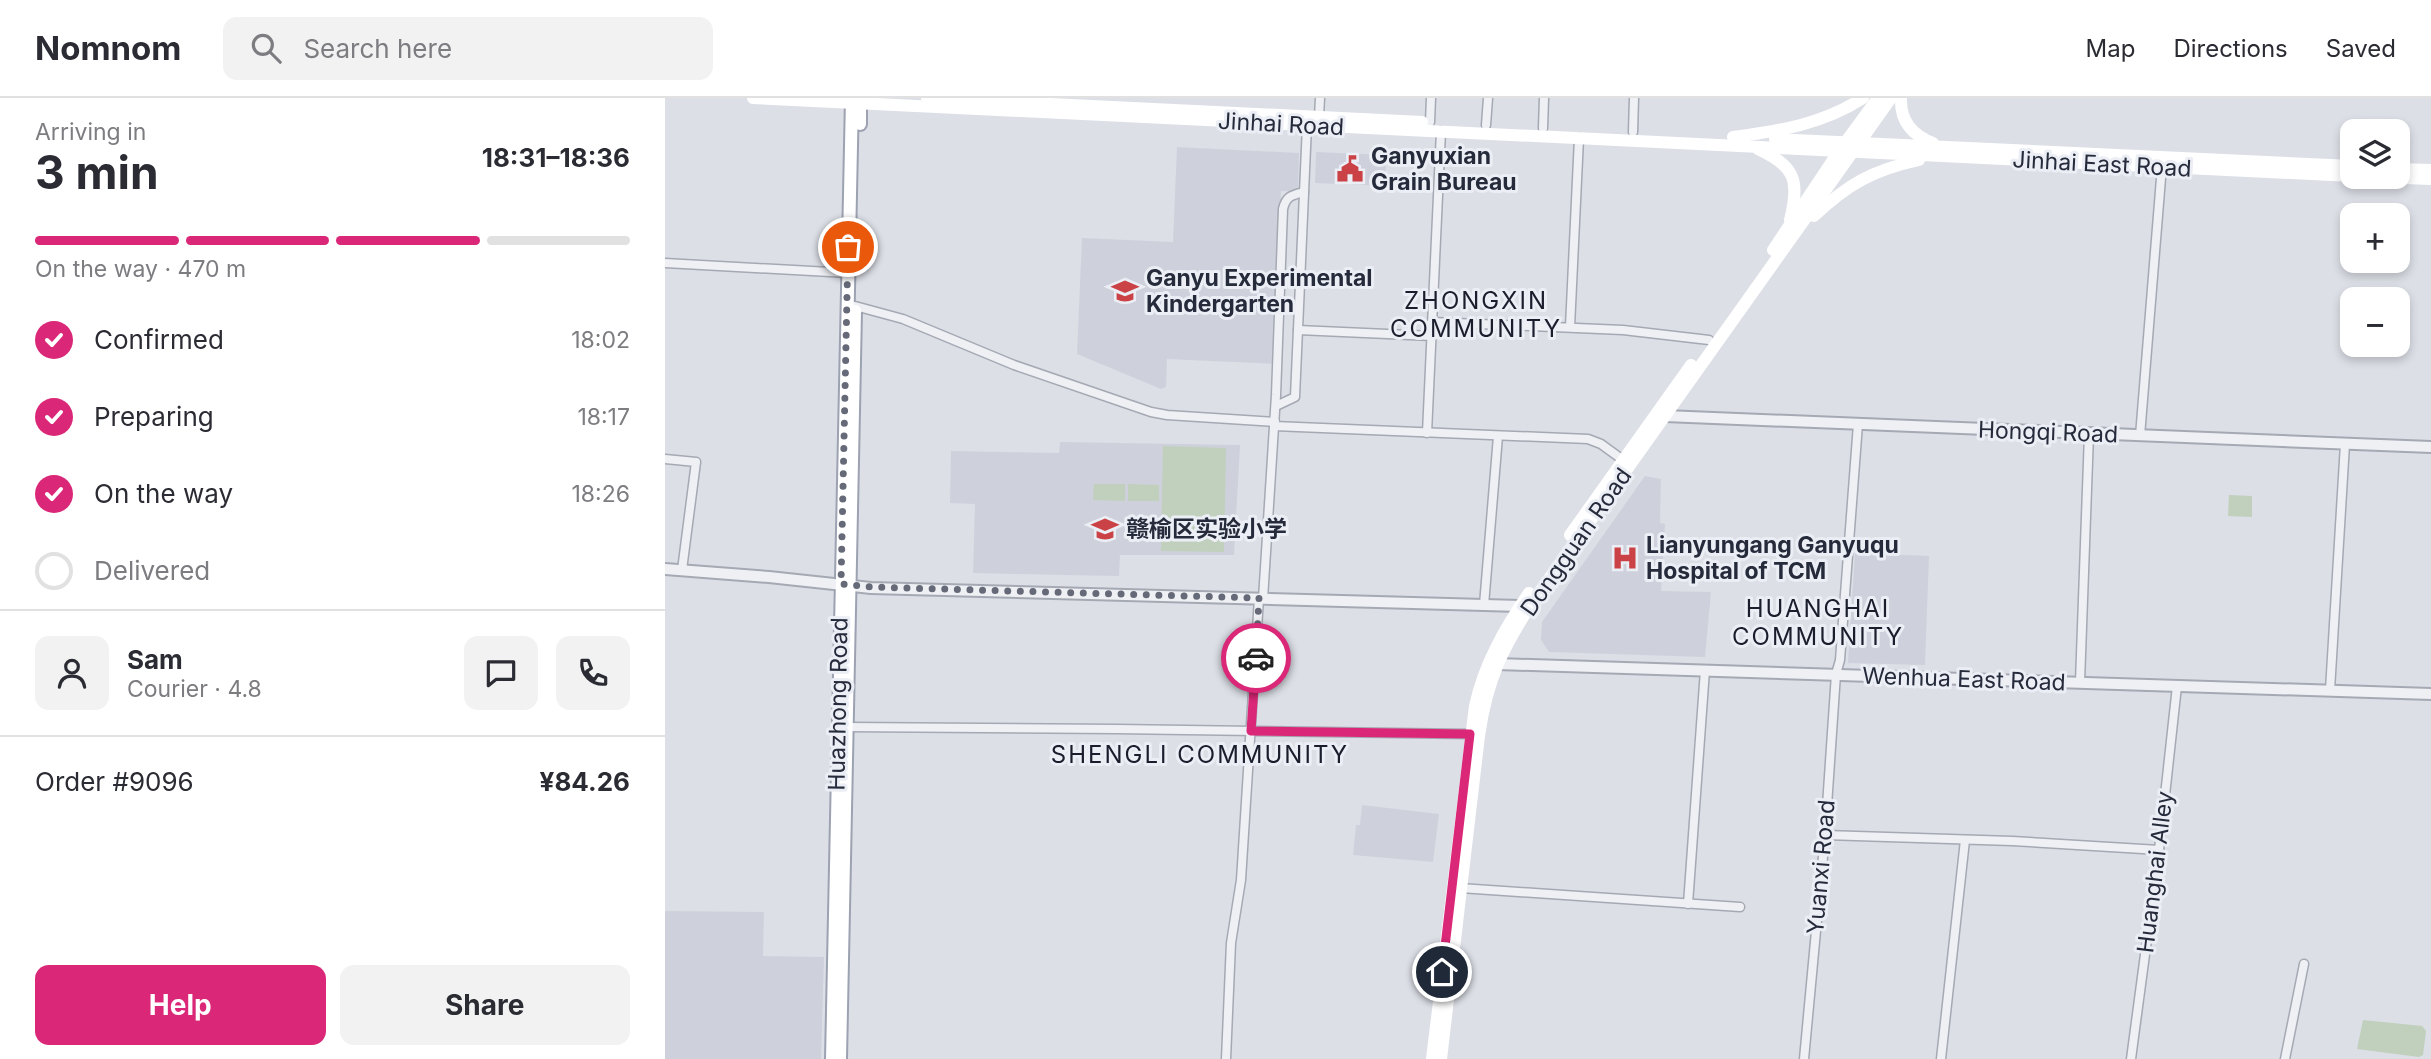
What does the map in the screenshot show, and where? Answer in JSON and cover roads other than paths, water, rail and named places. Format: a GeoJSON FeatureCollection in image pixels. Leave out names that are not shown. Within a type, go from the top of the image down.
{"type":"FeatureCollection","features":[{"type":"Feature","properties":{"kind":"main road","name":"Jinhai Road"},"geometry":{"type":"LineString","coordinates":[[753,98],[1751,146],[1848,147]]}},
{"type":"Feature","properties":{"kind":"main road","name":"Jinhai Road"},"geometry":{"type":"LineString","coordinates":[[927,98],[1733,137],[1848,147]]}},
{"type":"Feature","properties":{"kind":"main road"},"geometry":{"type":"LineString","coordinates":[[1733,137],[1785,130],[1816,122],[1863,98]]}},
{"type":"Feature","properties":{"kind":"main road","name":"Dongguan Road"},"geometry":{"type":"LineString","coordinates":[[1441,1059],[1483,708],[1497,664],[1534,600],[1665,416],[1848,147],[1878,98]]}},
{"type":"Feature","properties":{"kind":"main road","name":"Dongguan Road"},"geometry":{"type":"LineString","coordinates":[[1848,147],[1891,98]]}},
{"type":"Feature","properties":{"kind":"main road"},"geometry":{"type":"LineString","coordinates":[[1901,98],[1901,110],[1909,128],[1941,152]]}},
{"type":"Feature","properties":{"kind":"main road","name":"Huazhong Road"},"geometry":{"type":"LineString","coordinates":[[840,1059],[846,727],[848,273],[856,101]]}},
{"type":"Feature","properties":{"kind":"main road","name":"Huazhong Road"},"geometry":{"type":"LineString","coordinates":[[832,1059],[855,306],[856,101]]}},
{"type":"Feature","properties":{"kind":"main road"},"geometry":{"type":"LineString","coordinates":[[1751,146],[1780,159],[1791,173],[1795,189],[1792,230]]}},
{"type":"Feature","properties":{"kind":"main road","name":"Jinhai East Road"},"geometry":{"type":"LineString","coordinates":[[1848,147],[2340,175]]}},
{"type":"Feature","properties":{"kind":"main road"},"geometry":{"type":"LineString","coordinates":[[1792,230],[1840,191],[1868,175],[1941,152]]}},
{"type":"Feature","properties":{"kind":"main road","name":"Jinhai East Road"},"geometry":{"type":"LineString","coordinates":[[1941,152],[2340,166]]}},
{"type":"Feature","properties":{"kind":"main road"},"geometry":{"type":"LineString","coordinates":[[2410,169],[2431,170]]}},
{"type":"Feature","properties":{"kind":"main road"},"geometry":{"type":"LineString","coordinates":[[2410,178],[2431,179]]}},
{"type":"Feature","properties":{"kind":"main road","name":"Dongguan Road"},"geometry":{"type":"LineString","coordinates":[[1432,1059],[1470,734],[1482,679],[1499,640],[1520,606],[1709,340],[1792,230]]}},
{"type":"Feature","properties":{"kind":"street"},"geometry":{"type":"LineString","coordinates":[[1319,117],[1320,98]]}},
{"type":"Feature","properties":{"kind":"street"},"geometry":{"type":"LineString","coordinates":[[1430,122],[1431,98]]}},
{"type":"Feature","properties":{"kind":"street"},"geometry":{"type":"LineString","coordinates":[[1486,125],[1488,98]]}},
{"type":"Feature","properties":{"kind":"street"},"geometry":{"type":"LineString","coordinates":[[1543,128],[1544,98]]}},
{"type":"Feature","properties":{"kind":"street"},"geometry":{"type":"LineString","coordinates":[[1633,132],[1634,98]]}},
{"type":"Feature","properties":{"kind":"street"},"geometry":{"type":"LineString","coordinates":[[1276,406],[1295,397],[1307,125]]}},
{"type":"Feature","properties":{"kind":"street"},"geometry":{"type":"LineString","coordinates":[[1427,433],[1441,131]]}},
{"type":"Feature","properties":{"kind":"street"},"geometry":{"type":"LineString","coordinates":[[1570,327],[1579,138]]}},
{"type":"Feature","properties":{"kind":"street"},"geometry":{"type":"LineString","coordinates":[[2140,436],[2162,166]]}},
{"type":"Feature","properties":{"kind":"street"},"geometry":{"type":"LineString","coordinates":[[1226,1059],[1231,943],[1241,880],[1275,424],[1283,209],[1285,200],[1304,192]]}},
{"type":"Feature","properties":{"kind":"street"},"geometry":{"type":"LineString","coordinates":[[665,263],[848,273]]}},
{"type":"Feature","properties":{"kind":"street"},"geometry":{"type":"LineString","coordinates":[[855,306],[903,319],[1014,365],[1167,415],[1427,433],[1595,440],[1623,460]]}},
{"type":"Feature","properties":{"kind":"street"},"geometry":{"type":"LineString","coordinates":[[1432,322],[1570,327],[1709,340]]}},
{"type":"Feature","properties":{"kind":"street"},"geometry":{"type":"LineString","coordinates":[[1298,330],[1432,336]]}},
{"type":"Feature","properties":{"kind":"street","name":"Hongqi Road"},"geometry":{"type":"LineString","coordinates":[[1665,416],[2431,447]]}},
{"type":"Feature","properties":{"kind":"street","name":"Yuanxi Road"},"geometry":{"type":"LineString","coordinates":[[1804,1059],[1825,835],[1836,674],[1840,660],[1857,424]]}},
{"type":"Feature","properties":{"kind":"street"},"geometry":{"type":"LineString","coordinates":[[2080,682],[2089,434]]}},
{"type":"Feature","properties":{"kind":"street"},"geometry":{"type":"LineString","coordinates":[[1484,605],[1498,436]]}},
{"type":"Feature","properties":{"kind":"street"},"geometry":{"type":"LineString","coordinates":[[2330,691],[2345,444]]}},
{"type":"Feature","properties":{"kind":"street"},"geometry":{"type":"LineString","coordinates":[[665,459],[696,462],[681,570]]}},
{"type":"Feature","properties":{"kind":"street"},"geometry":{"type":"LineString","coordinates":[[665,569],[845,585],[1520,606]]}},
{"type":"Feature","properties":{"kind":"street","name":"Wenhua East Road"},"geometry":{"type":"LineString","coordinates":[[1497,664],[2431,694]]}},
{"type":"Feature","properties":{"kind":"street"},"geometry":{"type":"LineString","coordinates":[[1688,904],[1705,670]]}},
{"type":"Feature","properties":{"kind":"street","name":"Huanghai Alley"},"geometry":{"type":"LineString","coordinates":[[2131,1059],[2177,686]]}},
{"type":"Feature","properties":{"kind":"street"},"geometry":{"type":"LineString","coordinates":[[846,727],[1470,734]]}},
{"type":"Feature","properties":{"kind":"street"},"geometry":{"type":"LineString","coordinates":[[1825,835],[2158,850]]}},
{"type":"Feature","properties":{"kind":"street"},"geometry":{"type":"LineString","coordinates":[[1941,1059],[1965,840]]}},
{"type":"Feature","properties":{"kind":"street"},"geometry":{"type":"LineString","coordinates":[[1460,888],[1739,907]]}},
{"type":"Feature","properties":{"kind":"street"},"geometry":{"type":"LineString","coordinates":[[2285,1059],[2304,964]]}},
{"type":"Feature","properties":{"kind":"place","name":"Ganyuxian Grain Bureau"},"geometry":{"type":"Point","coordinates":[1350,169]}},
{"type":"Feature","properties":{"kind":"place","name":"Ganyu Experimental Kindergarten"},"geometry":{"type":"Point","coordinates":[1125,291]}},
{"type":"Feature","properties":{"kind":"place","name":"赣榆区实验小学"},"geometry":{"type":"Point","coordinates":[1105,529]}},
{"type":"Feature","properties":{"kind":"place","name":"Lianyungang Ganyuqu Hospital of TCM"},"geometry":{"type":"Point","coordinates":[1625,558]}},
{"type":"Feature","properties":{"kind":"district","name":"ZHONGXIN COMMUNITY"},"geometry":{"type":"Point","coordinates":[1476,315]}},
{"type":"Feature","properties":{"kind":"district","name":"HUANGHAI COMMUNITY"},"geometry":{"type":"Point","coordinates":[1818,623]}},
{"type":"Feature","properties":{"kind":"district","name":"SHENGLI COMMUNITY"},"geometry":{"type":"Point","coordinates":[1200,755]}}]}
